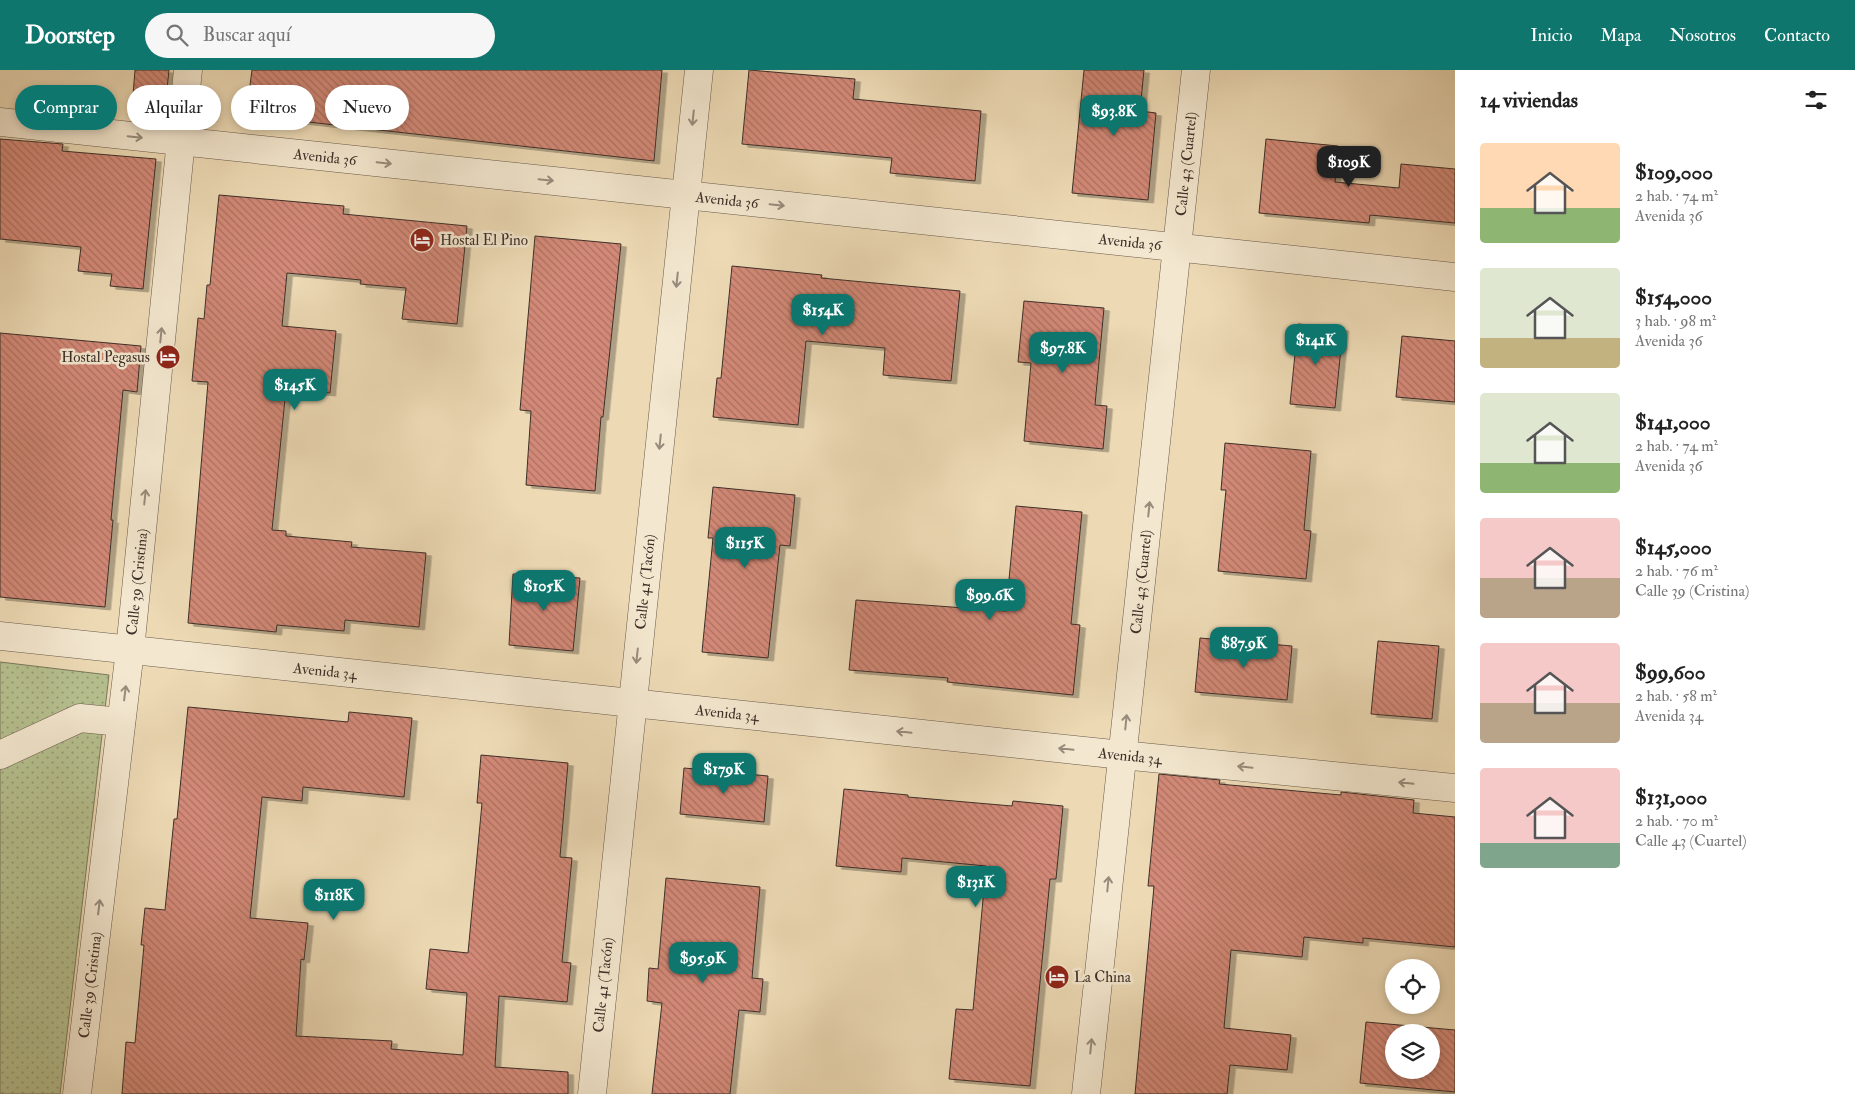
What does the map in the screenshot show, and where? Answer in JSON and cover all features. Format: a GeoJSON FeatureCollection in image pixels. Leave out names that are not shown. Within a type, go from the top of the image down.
{"type":"FeatureCollection","features":[{"type":"Feature","properties":{"kind":"street","name":"Calle 39 (Cristina)"},"geometry":{"type":"LineString","coordinates":[[77,1094],[130,650],[188,70]]}},
{"type":"Feature","properties":{"kind":"street","name":"Calle 41 (Tacón)"},"geometry":{"type":"LineString","coordinates":[[592,1094],[698,70]]}},
{"type":"Feature","properties":{"kind":"street","name":"Calle 43 (Cuartel)"},"geometry":{"type":"LineString","coordinates":[[1086,1094],[1196,70]]}},
{"type":"Feature","properties":{"kind":"street","name":"Avenida 36"},"geometry":{"type":"LineString","coordinates":[[0,122],[1455,277]]}},
{"type":"Feature","properties":{"kind":"street","name":"Avenida 34"},"geometry":{"type":"LineString","coordinates":[[0,636],[1122,755],[1455,788]]}},
{"type":"Feature","properties":{"kind":"street"},"geometry":{"type":"LineString","coordinates":[[0,755],[80,718],[121,722]]}},
{"type":"Feature","properties":{"kind":"green space"},"geometry":{"type":"Polygon","coordinates":[[[0,662],[109,675],[60,1094],[0,1094],[0,662]]]}},
{"type":"Feature","properties":{"kind":"building"},"geometry":{"type":"Polygon","coordinates":[[[135,70],[169,70],[167,85],[134,85],[135,70]]]}},
{"type":"Feature","properties":{"kind":"building"},"geometry":{"type":"Polygon","coordinates":[[[252,70],[662,70],[654,161],[379,130],[409,130],[409,85],[325,85],[325,124],[315,123],[315,85],[250,85],[252,70]]]}},
{"type":"Feature","properties":{"kind":"building"},"geometry":{"type":"Polygon","coordinates":[[[749,70],[855,79],[853,99],[981,111],[975,181],[890,173],[892,158],[742,144],[749,70]]]}},
{"type":"Feature","properties":{"kind":"building"},"geometry":{"type":"Polygon","coordinates":[[[1084,70],[1144,70],[1140,111],[1156,113],[1148,200],[1072,193],[1084,70]]]}},
{"type":"Feature","properties":{"kind":"building"},"geometry":{"type":"Polygon","coordinates":[[[0,139],[63,144],[62,151],[156,159],[143,289],[110,286],[112,274],[78,271],[81,247],[0,239],[0,139]]]}},
{"type":"Feature","properties":{"kind":"building"},"geometry":{"type":"Polygon","coordinates":[[[1266,139],[1338,146],[1335,182],[1399,188],[1401,164],[1455,169],[1455,223],[1370,215],[1369,223],[1259,213],[1266,139]]]}},
{"type":"Feature","properties":{"kind":"building"},"geometry":{"type":"Polygon","coordinates":[[[219,195],[344,206],[343,214],[467,226],[457,324],[402,319],[406,288],[360,284],[361,280],[287,273],[282,326],[336,331],[330,393],[286,389],[272,530],[286,531],[286,536],[352,542],[351,547],[426,553],[419,627],[345,620],[344,631],[277,625],[276,632],[188,623],[208,382],[192,381],[198,318],[204,319],[207,285],[210,285],[219,195]]]}},
{"type":"Feature","properties":{"kind":"building"},"geometry":{"type":"Polygon","coordinates":[[[535,236],[621,244],[603,417],[601,417],[595,491],[526,485],[531,411],[520,410],[535,236]]]}},
{"type":"Feature","properties":{"kind":"building"},"geometry":{"type":"Polygon","coordinates":[[[732,266],[822,275],[821,278],[960,291],[951,381],[883,375],[885,348],[806,341],[798,425],[713,417],[717,378],[721,378],[732,266]]]}},
{"type":"Feature","properties":{"kind":"building"},"geometry":{"type":"Polygon","coordinates":[[[1024,301],[1104,308],[1095,405],[1107,406],[1103,449],[1024,441],[1031,363],[1018,362],[1024,301]]]}},
{"type":"Feature","properties":{"kind":"building"},"geometry":{"type":"Polygon","coordinates":[[[1298,324],[1343,328],[1335,408],[1290,404],[1298,324]]]}},
{"type":"Feature","properties":{"kind":"building"},"geometry":{"type":"Polygon","coordinates":[[[0,333],[141,346],[137,392],[123,390],[105,607],[0,597],[0,333]]]}},
{"type":"Feature","properties":{"kind":"building"},"geometry":{"type":"Polygon","coordinates":[[[1402,336],[1455,341],[1455,402],[1396,397],[1402,336]]]}},
{"type":"Feature","properties":{"kind":"building"},"geometry":{"type":"Polygon","coordinates":[[[1225,443],[1311,451],[1304,530],[1311,531],[1306,579],[1218,571],[1226,490],[1221,490],[1225,443]]]}},
{"type":"Feature","properties":{"kind":"building"},"geometry":{"type":"Polygon","coordinates":[[[713,487],[795,495],[790,546],[780,545],[768,658],[702,652],[713,538],[708,538],[713,487]]]}},
{"type":"Feature","properties":{"kind":"building"},"geometry":{"type":"Polygon","coordinates":[[[1016,506],[1082,512],[1071,624],[1080,625],[1073,695],[947,682],[948,678],[849,670],[856,600],[1006,611],[1016,506]]]}},
{"type":"Feature","properties":{"kind":"building"},"geometry":{"type":"Polygon","coordinates":[[[513,574],[580,578],[573,651],[509,645],[513,574]]]}},
{"type":"Feature","properties":{"kind":"building"},"geometry":{"type":"Polygon","coordinates":[[[1200,638],[1292,646],[1287,700],[1195,692],[1200,638]]]}},
{"type":"Feature","properties":{"kind":"building"},"geometry":{"type":"Polygon","coordinates":[[[1378,641],[1439,646],[1432,719],[1371,714],[1378,641]]]}},
{"type":"Feature","properties":{"kind":"building"},"geometry":{"type":"Polygon","coordinates":[[[188,707],[348,722],[349,712],[412,718],[404,797],[303,787],[302,801],[262,797],[250,918],[308,923],[304,960],[301,959],[296,1036],[392,1041],[391,1049],[463,1055],[467,993],[426,989],[430,949],[468,953],[482,803],[477,803],[481,755],[568,763],[560,857],[572,858],[562,962],[571,963],[567,1002],[499,996],[495,1067],[568,1072],[568,1094],[122,1094],[126,1042],[135,1043],[144,945],[141,945],[145,908],[165,910],[174,819],[177,819],[188,707]]]}},
{"type":"Feature","properties":{"kind":"building"},"geometry":{"type":"Polygon","coordinates":[[[684,768],[768,776],[764,822],[680,814],[684,768]]]}},
{"type":"Feature","properties":{"kind":"building"},"geometry":{"type":"Polygon","coordinates":[[[1159,774],[1220,780],[1219,784],[1341,795],[1341,792],[1414,800],[1413,813],[1455,817],[1455,947],[1363,938],[1363,943],[1304,937],[1302,957],[1231,950],[1224,1028],[1291,1035],[1287,1070],[1230,1065],[1227,1094],[1135,1094],[1154,886],[1148,886],[1159,774]]]}},
{"type":"Feature","properties":{"kind":"building"},"geometry":{"type":"Polygon","coordinates":[[[844,789],[908,795],[908,797],[1012,806],[1013,801],[1063,806],[1056,879],[1050,879],[1030,1086],[949,1079],[956,1009],[973,1010],[986,866],[902,858],[901,872],[836,866],[844,789]]]}},
{"type":"Feature","properties":{"kind":"building"},"geometry":{"type":"Polygon","coordinates":[[[666,878],[760,887],[752,978],[763,979],[760,1012],[739,1010],[730,1094],[652,1094],[662,1003],[647,1001],[649,968],[658,969],[666,878]]]}},
{"type":"Feature","properties":{"kind":"building"},"geometry":{"type":"Polygon","coordinates":[[[1366,1022],[1388,1024],[1385,1024],[1385,1079],[1440,1079],[1440,1029],[1455,1030],[1455,1092],[1360,1083],[1366,1022]]]}},
{"type":"Feature","properties":{"kind":"place","name":"Hostal El Pino"},"geometry":{"type":"Point","coordinates":[422,240]}},
{"type":"Feature","properties":{"kind":"place","name":"Hostal Pegasus"},"geometry":{"type":"Point","coordinates":[168,357]}},
{"type":"Feature","properties":{"kind":"place","name":"La China"},"geometry":{"type":"Point","coordinates":[1057,977]}}]}
